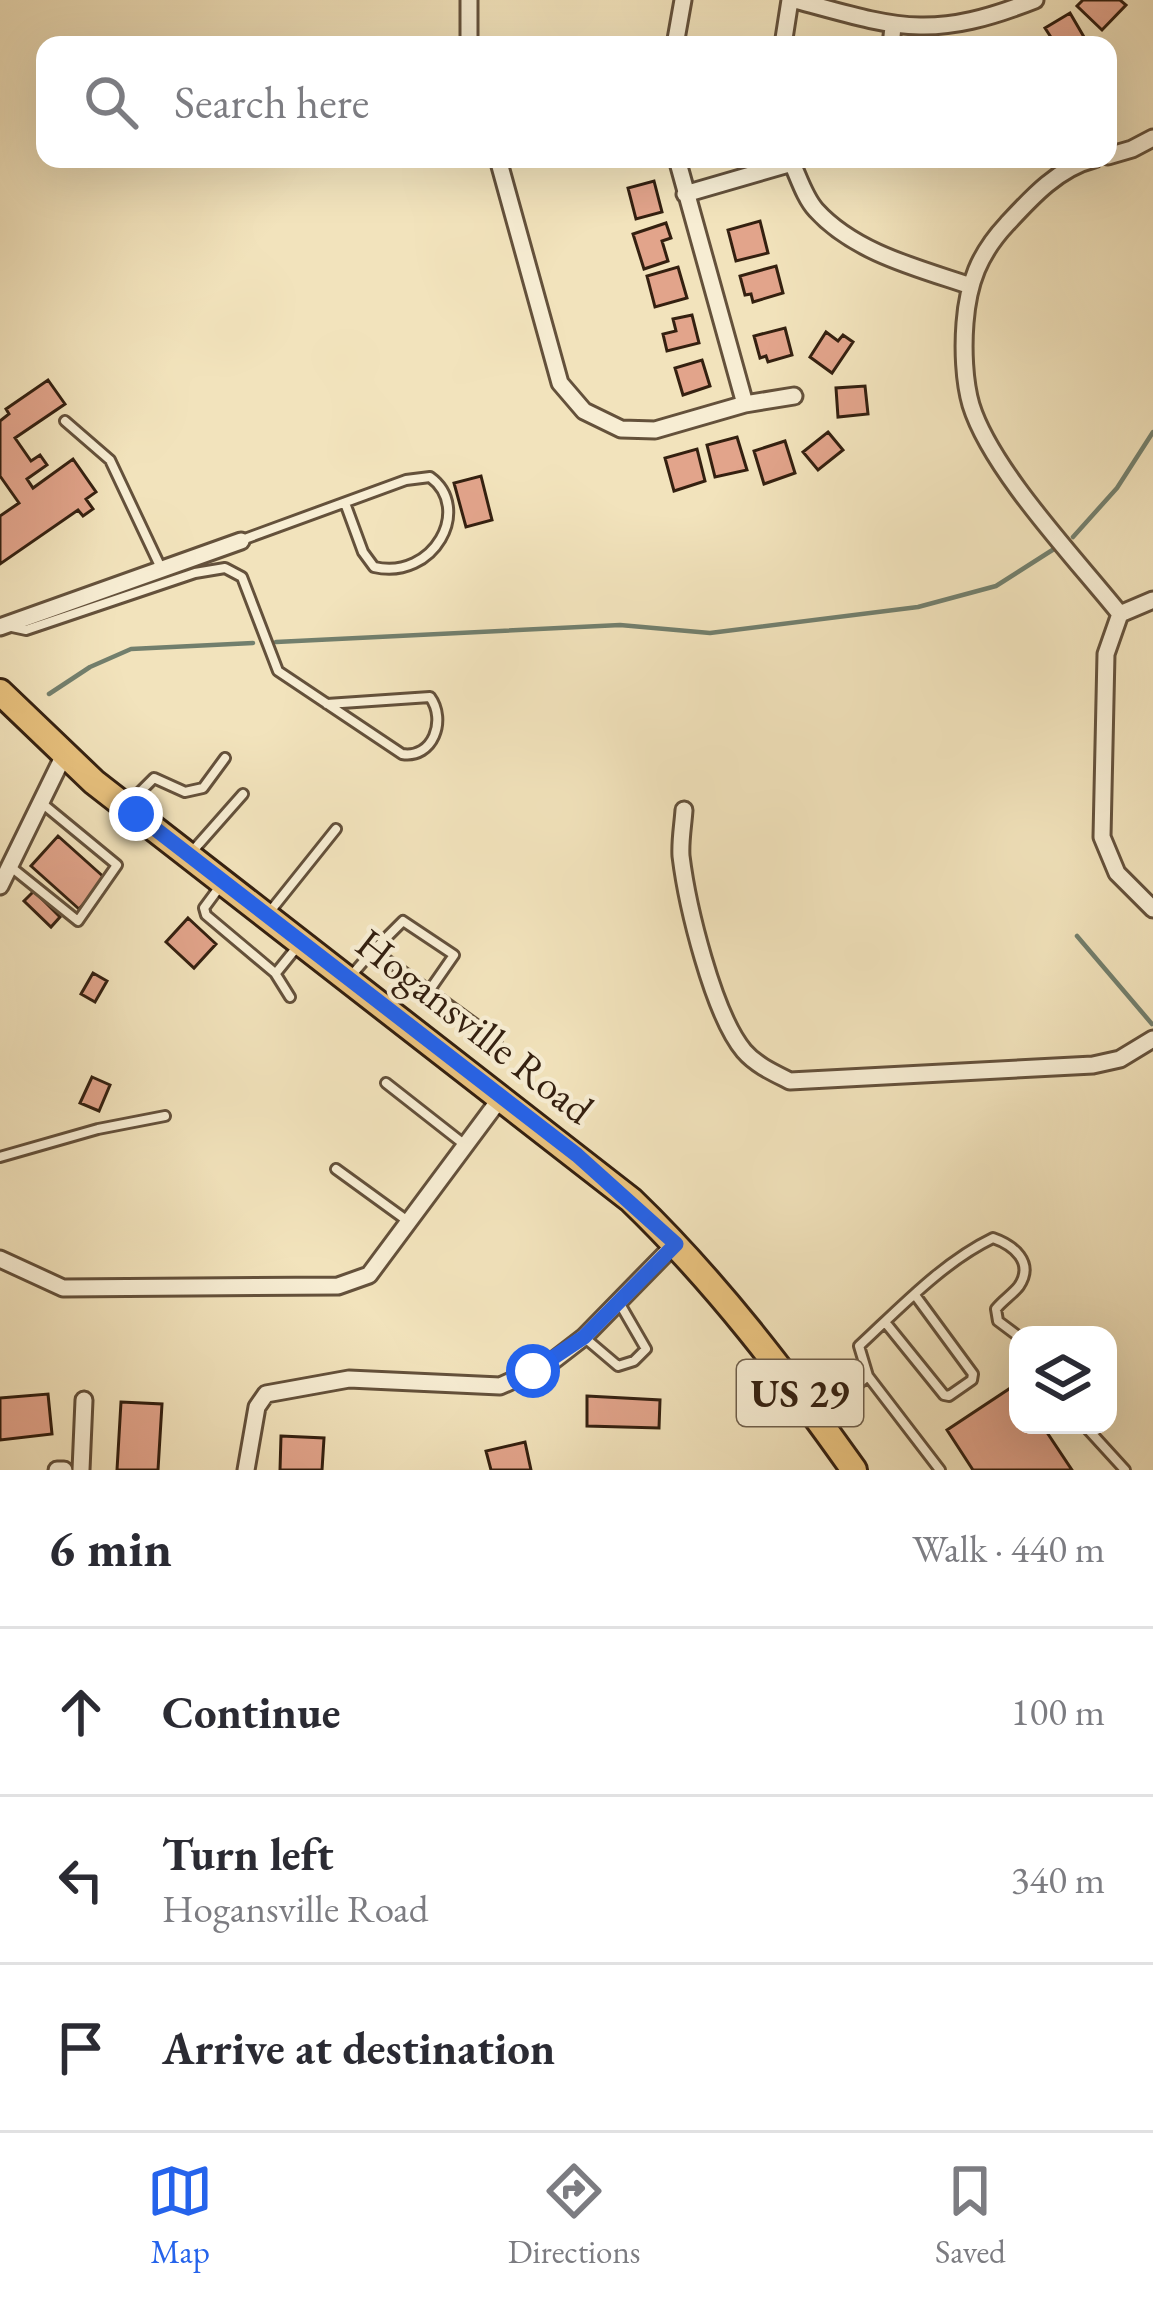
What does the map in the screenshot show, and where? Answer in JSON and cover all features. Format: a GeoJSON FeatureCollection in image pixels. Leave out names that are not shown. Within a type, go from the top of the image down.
{"type":"FeatureCollection","features":[{"type":"Feature","properties":{"kind":"main road","name":"Hogansville Road"},"geometry":{"type":"LineString","coordinates":[[0,692],[64,755],[126,806],[631,1200],[742,1318],[854,1470]]}},
{"type":"Feature","properties":{"kind":"street"},"geometry":{"type":"LineString","coordinates":[[469,0],[469,36]]}},
{"type":"Feature","properties":{"kind":"street"},"geometry":{"type":"LineString","coordinates":[[677,36],[683,0]]}},
{"type":"Feature","properties":{"kind":"street"},"geometry":{"type":"LineString","coordinates":[[785,36],[793,0],[893,27],[941,28],[1035,0]]}},
{"type":"Feature","properties":{"kind":"street"},"geometry":{"type":"LineString","coordinates":[[892,36],[893,27]]}},
{"type":"Feature","properties":{"kind":"street"},"geometry":{"type":"LineString","coordinates":[[1117,153],[1153,138]]}},
{"type":"Feature","properties":{"kind":"street"},"geometry":{"type":"LineString","coordinates":[[501,168],[560,382],[584,411],[621,429],[655,430],[745,404],[794,396]]}},
{"type":"Feature","properties":{"kind":"street"},"geometry":{"type":"LineString","coordinates":[[679,168],[745,404]]}},
{"type":"Feature","properties":{"kind":"street"},"geometry":{"type":"LineString","coordinates":[[685,194],[769,168]]}},
{"type":"Feature","properties":{"kind":"street"},"geometry":{"type":"LineString","coordinates":[[794,168],[814,208],[853,238],[904,264],[968,285]]}},
{"type":"Feature","properties":{"kind":"street"},"geometry":{"type":"LineString","coordinates":[[1072,168],[1038,191],[998,234],[968,285],[964,343],[971,404],[996,458],[1120,614]]}},
{"type":"Feature","properties":{"kind":"street"},"geometry":{"type":"LineString","coordinates":[[3,626],[241,541]]}},
{"type":"Feature","properties":{"kind":"street"},"geometry":{"type":"LineString","coordinates":[[1153,600],[1120,614],[1106,654],[1102,837],[1117,873],[1153,909]]}},
{"type":"Feature","properties":{"kind":"street"},"geometry":{"type":"LineString","coordinates":[[0,886],[64,755]]}},
{"type":"Feature","properties":{"kind":"street"},"geometry":{"type":"LineString","coordinates":[[684,810],[681,853],[720,1007],[748,1056],[790,1081],[1093,1066],[1120,1059],[1153,1039]]}},
{"type":"Feature","properties":{"kind":"street"},"geometry":{"type":"LineString","coordinates":[[0,1259],[62,1288],[338,1286],[370,1274],[502,1096]]}},
{"type":"Feature","properties":{"kind":"street"},"geometry":{"type":"LineString","coordinates":[[246,1470],[257,1407],[266,1394],[350,1379],[500,1386],[549,1364],[584,1337],[676,1244]]}},
{"type":"Feature","properties":{"kind":"street"},"geometry":{"type":"LineString","coordinates":[[81,1470],[84,1400]]}},
{"type":"Feature","properties":{"kind":"lane"},"geometry":{"type":"LineString","coordinates":[[65,422],[110,460],[161,569]]}},
{"type":"Feature","properties":{"kind":"lane"},"geometry":{"type":"LineString","coordinates":[[241,541],[406,481],[430,477],[442,486],[448,507],[440,545],[430,556],[407,567],[374,567],[363,552],[346,503]]}},
{"type":"Feature","properties":{"kind":"lane"},"geometry":{"type":"LineString","coordinates":[[3,626],[26,630],[195,573],[225,568],[242,577],[278,671],[327,704],[402,754],[414,756],[428,748],[437,729],[437,706],[430,697],[327,704]]}},
{"type":"Feature","properties":{"kind":"lane"},"geometry":{"type":"LineString","coordinates":[[126,806],[154,778],[185,792],[203,788],[225,758]]}},
{"type":"Feature","properties":{"kind":"lane"},"geometry":{"type":"LineString","coordinates":[[189,855],[243,794]]}},
{"type":"Feature","properties":{"kind":"lane"},"geometry":{"type":"LineString","coordinates":[[10,866],[78,920],[117,865],[40,802]]}},
{"type":"Feature","properties":{"kind":"lane"},"geometry":{"type":"LineString","coordinates":[[267,915],[336,829]]}},
{"type":"Feature","properties":{"kind":"lane"},"geometry":{"type":"LineString","coordinates":[[224,881],[204,911],[275,973],[290,997]]}},
{"type":"Feature","properties":{"kind":"lane"},"geometry":{"type":"LineString","coordinates":[[349,978],[403,921],[454,956],[429,991]]}},
{"type":"Feature","properties":{"kind":"lane"},"geometry":{"type":"LineString","coordinates":[[275,973],[302,942]]}},
{"type":"Feature","properties":{"kind":"lane"},"geometry":{"type":"LineString","coordinates":[[370,954],[384,958],[497,1040]]}},
{"type":"Feature","properties":{"kind":"lane"},"geometry":{"type":"LineString","coordinates":[[386,1083],[466,1146]]}},
{"type":"Feature","properties":{"kind":"lane"},"geometry":{"type":"LineString","coordinates":[[0,1157],[165,1116]]}},
{"type":"Feature","properties":{"kind":"lane"},"geometry":{"type":"LineString","coordinates":[[336,1168],[410,1223]]}},
{"type":"Feature","properties":{"kind":"lane"},"geometry":{"type":"LineString","coordinates":[[940,1470],[868,1376],[860,1346],[914,1295],[974,1247],[993,1238],[1012,1244],[1022,1258],[1024,1273],[1018,1287],[996,1309],[998,1321],[1009,1329]]}},
{"type":"Feature","properties":{"kind":"lane"},"geometry":{"type":"LineString","coordinates":[[885,1322],[944,1395],[972,1380],[973,1374],[914,1295]]}},
{"type":"Feature","properties":{"kind":"lane"},"geometry":{"type":"LineString","coordinates":[[584,1337],[618,1366],[634,1361],[646,1349],[620,1303]]}},
{"type":"Feature","properties":{"kind":"lane"},"geometry":{"type":"LineString","coordinates":[[817,1418],[868,1376]]}},
{"type":"Feature","properties":{"kind":"lane"},"geometry":{"type":"LineString","coordinates":[[1092,1434],[1125,1470]]}},
{"type":"Feature","properties":{"kind":"building"},"geometry":{"type":"Polygon","coordinates":[[[1083,0],[1120,0],[1126,5],[1102,30],[1077,6],[1083,0]]]}},
{"type":"Feature","properties":{"kind":"building"},"geometry":{"type":"Polygon","coordinates":[[[1070,13],[1083,36],[1050,36],[1045,28],[1070,13]]]}},
{"type":"Feature","properties":{"kind":"building"},"geometry":{"type":"Polygon","coordinates":[[[654,181],[662,212],[636,219],[628,188],[654,181]]]}},
{"type":"Feature","properties":{"kind":"building"},"geometry":{"type":"Polygon","coordinates":[[[760,221],[768,253],[736,261],[728,230],[760,221]]]}},
{"type":"Feature","properties":{"kind":"building"},"geometry":{"type":"Polygon","coordinates":[[[666,223],[671,238],[662,241],[668,261],[644,269],[633,234],[666,223]]]}},
{"type":"Feature","properties":{"kind":"building"},"geometry":{"type":"Polygon","coordinates":[[[776,266],[783,293],[753,302],[751,294],[745,295],[740,276],[776,266]]]}},
{"type":"Feature","properties":{"kind":"building"},"geometry":{"type":"Polygon","coordinates":[[[678,267],[687,298],[655,307],[647,276],[678,267]]]}},
{"type":"Feature","properties":{"kind":"building"},"geometry":{"type":"Polygon","coordinates":[[[692,315],[699,343],[667,351],[663,334],[676,331],[673,319],[692,315]]]}},
{"type":"Feature","properties":{"kind":"building"},"geometry":{"type":"Polygon","coordinates":[[[785,328],[792,355],[768,362],[766,356],[760,358],[754,336],[785,328]]]}},
{"type":"Feature","properties":{"kind":"building"},"geometry":{"type":"Polygon","coordinates":[[[826,332],[838,341],[843,335],[853,342],[832,373],[810,357],[826,332]]]}},
{"type":"Feature","properties":{"kind":"building"},"geometry":{"type":"Polygon","coordinates":[[[702,360],[710,386],[683,395],[675,368],[702,360]]]}},
{"type":"Feature","properties":{"kind":"building"},"geometry":{"type":"Polygon","coordinates":[[[48,380],[65,404],[15,438],[31,461],[40,455],[47,465],[27,479],[33,488],[73,459],[96,492],[86,499],[93,509],[83,516],[78,510],[0,564],[0,516],[19,503],[0,476],[0,421],[9,414],[6,409],[48,380]]]}},
{"type":"Feature","properties":{"kind":"building"},"geometry":{"type":"Polygon","coordinates":[[[865,386],[868,414],[838,417],[836,388],[865,386]]]}},
{"type":"Feature","properties":{"kind":"building"},"geometry":{"type":"Polygon","coordinates":[[[828,432],[843,450],[818,470],[803,452],[828,432]]]}},
{"type":"Feature","properties":{"kind":"building"},"geometry":{"type":"Polygon","coordinates":[[[737,437],[747,470],[715,477],[707,445],[737,437]]]}},
{"type":"Feature","properties":{"kind":"building"},"geometry":{"type":"Polygon","coordinates":[[[785,441],[795,473],[764,484],[754,451],[785,441]]]}},
{"type":"Feature","properties":{"kind":"building"},"geometry":{"type":"Polygon","coordinates":[[[697,449],[705,481],[674,491],[665,458],[697,449]]]}},
{"type":"Feature","properties":{"kind":"building"},"geometry":{"type":"Polygon","coordinates":[[[481,476],[492,520],[466,527],[454,483],[481,476]]]}},
{"type":"Feature","properties":{"kind":"building"},"geometry":{"type":"Polygon","coordinates":[[[58,836],[106,879],[79,909],[31,866],[58,836]]]}},
{"type":"Feature","properties":{"kind":"building"},"geometry":{"type":"Polygon","coordinates":[[[34,891],[60,917],[51,927],[24,901],[34,891]]]}},
{"type":"Feature","properties":{"kind":"building"},"geometry":{"type":"Polygon","coordinates":[[[188,918],[216,944],[194,968],[166,942],[188,918]]]}},
{"type":"Feature","properties":{"kind":"building"},"geometry":{"type":"Polygon","coordinates":[[[93,973],[107,981],[95,1002],[81,994],[93,973]]]}},
{"type":"Feature","properties":{"kind":"building"},"geometry":{"type":"Polygon","coordinates":[[[92,1077],[110,1085],[99,1111],[80,1103],[92,1077]]]}},
{"type":"Feature","properties":{"kind":"building"},"geometry":{"type":"Polygon","coordinates":[[[1009,1389],[1009,1434],[1048,1434],[1072,1470],[973,1470],[947,1430],[1009,1389]]]}},
{"type":"Feature","properties":{"kind":"building"},"geometry":{"type":"Polygon","coordinates":[[[48,1394],[52,1434],[0,1440],[0,1398],[48,1394]]]}},
{"type":"Feature","properties":{"kind":"building"},"geometry":{"type":"Polygon","coordinates":[[[587,1396],[660,1400],[659,1428],[587,1426],[587,1396]]]}},
{"type":"Feature","properties":{"kind":"building"},"geometry":{"type":"Polygon","coordinates":[[[121,1402],[162,1404],[158,1470],[117,1470],[121,1402]]]}},
{"type":"Feature","properties":{"kind":"building"},"geometry":{"type":"Polygon","coordinates":[[[281,1436],[324,1438],[322,1470],[280,1470],[281,1436]]]}},
{"type":"Feature","properties":{"kind":"building"},"geometry":{"type":"Polygon","coordinates":[[[525,1442],[531,1470],[491,1470],[486,1451],[525,1442]]]}},
{"type":"Feature","properties":{"kind":"waterway"},"geometry":{"type":"LineString","coordinates":[[1073,537],[1117,488],[1153,432]]}},
{"type":"Feature","properties":{"kind":"waterway"},"geometry":{"type":"LineString","coordinates":[[276,642],[620,625],[710,633],[918,607],[996,586],[1054,549]]}},
{"type":"Feature","properties":{"kind":"waterway"},"geometry":{"type":"LineString","coordinates":[[49,694],[90,667],[131,649],[253,643]]}},
{"type":"Feature","properties":{"kind":"waterway"},"geometry":{"type":"LineString","coordinates":[[1077,936],[1152,1024]]}},
{"type":"Feature","properties":{"kind":"route"},"geometry":{"type":"LineString","coordinates":[[136,814],[577,1155],[676,1244],[584,1337],[533,1371]]}}]}
